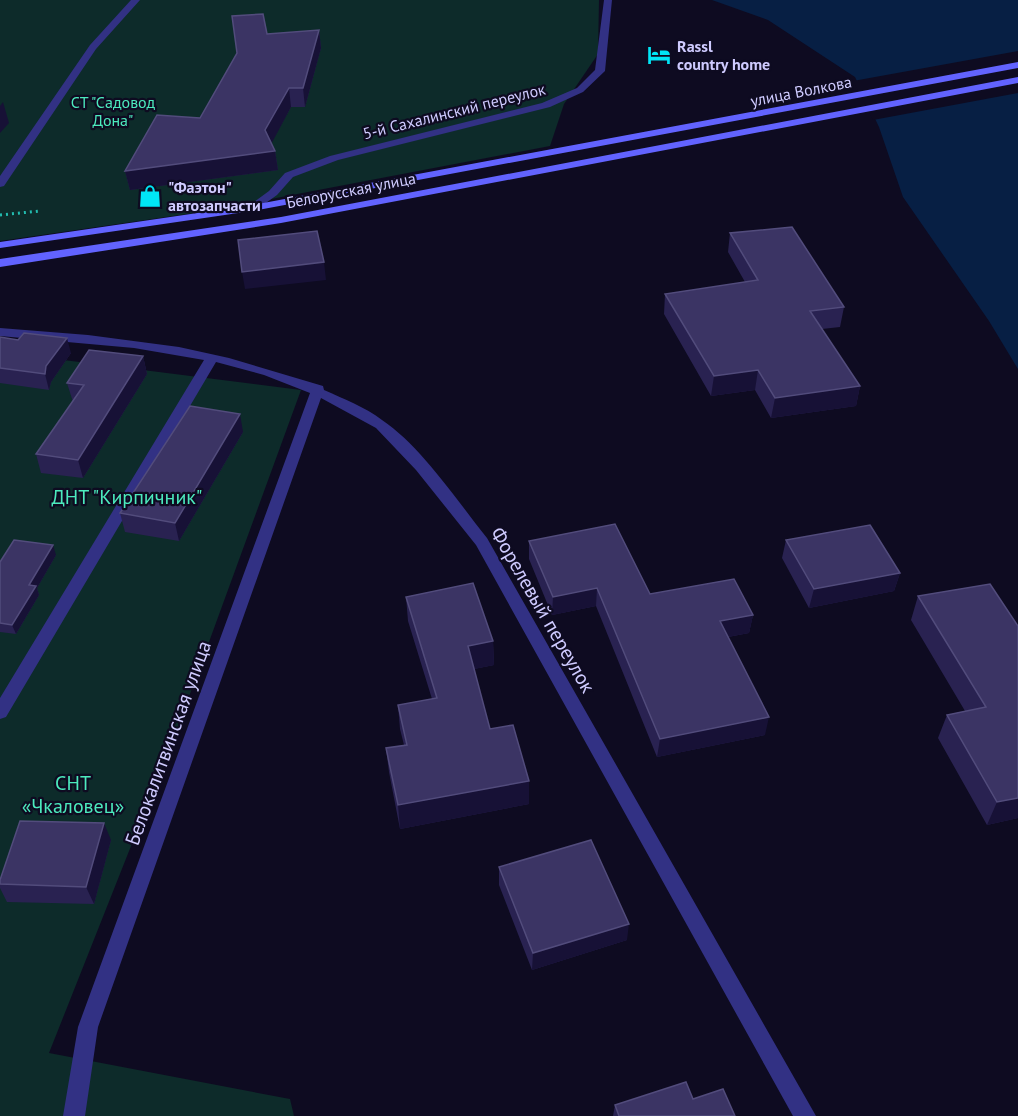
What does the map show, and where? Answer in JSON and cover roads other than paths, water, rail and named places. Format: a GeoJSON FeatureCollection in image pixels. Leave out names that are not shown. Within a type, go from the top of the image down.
{"type":"FeatureCollection","features":[{"type":"Feature","properties":{"kind":"main road","name":"улица Волкова"},"geometry":{"type":"LineString","coordinates":[[589,145],[1018,65]]}},
{"type":"Feature","properties":{"kind":"main road","name":"улица Волкова"},"geometry":{"type":"LineString","coordinates":[[601,159],[1018,80]]}},
{"type":"Feature","properties":{"kind":"main road","name":"Белорусская улица"},"geometry":{"type":"LineString","coordinates":[[0,245],[252,208],[589,145]]}},
{"type":"Feature","properties":{"kind":"main road","name":"Белорусская улица"},"geometry":{"type":"LineString","coordinates":[[0,262],[281,220],[601,159]]}},
{"type":"Feature","properties":{"kind":"street"},"geometry":{"type":"LineString","coordinates":[[0,184],[93,47],[136,0]]}},
{"type":"Feature","properties":{"kind":"street","name":"5-й Сахалинский переулок"},"geometry":{"type":"LineString","coordinates":[[252,208],[273,193],[289,175],[334,158],[546,105],[580,90],[600,71],[608,0]]}},
{"type":"Feature","properties":{"kind":"street","name":"Форелевый переулок"},"geometry":{"type":"LineString","coordinates":[[0,332],[105,340],[212,357],[318,389],[379,424],[429,476],[482,542],[805,1116]]}},
{"type":"Feature","properties":{"kind":"street"},"geometry":{"type":"LineString","coordinates":[[0,712],[212,357]]}},
{"type":"Feature","properties":{"kind":"street","name":"Белокалитвинская улица"},"geometry":{"type":"LineString","coordinates":[[74,1116],[88,1027],[318,389]]}},
{"type":"Feature","properties":{"kind":"water"},"geometry":{"type":"Polygon","coordinates":[[[712,0],[1018,0],[1018,369],[989,321],[903,197],[879,127],[855,77],[768,20],[712,0]]]}},
{"type":"Feature","properties":{"kind":"place","name":"Rassl country home"},"geometry":{"type":"Point","coordinates":[659,55]}},
{"type":"Feature","properties":{"kind":"place","name":"\"Фаэтон\" автозапчасти"},"geometry":{"type":"Point","coordinates":[150,196]}},
{"type":"Feature","properties":{"kind":"park label","name":"СТ \"Садовод Дона\""},"geometry":{"type":"Point","coordinates":[113,111]}},
{"type":"Feature","properties":{"kind":"park label","name":"ДНТ \"Кирпичник\""},"geometry":{"type":"Point","coordinates":[127,497]}},
{"type":"Feature","properties":{"kind":"park label","name":"СНТ «Чкаловец»"},"geometry":{"type":"Point","coordinates":[73,794]}}]}
